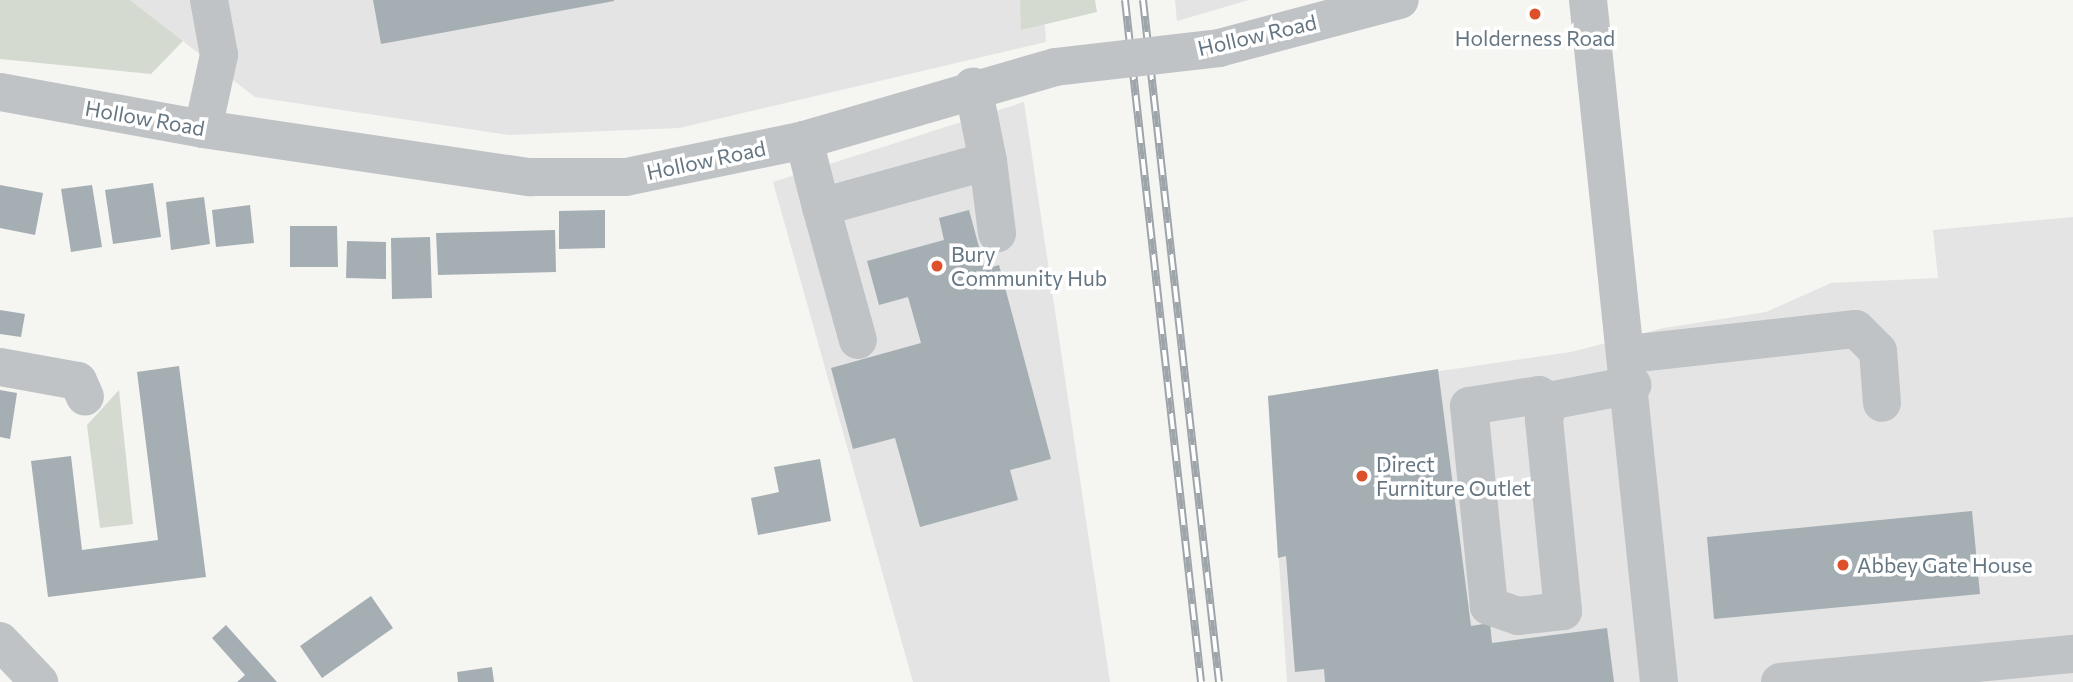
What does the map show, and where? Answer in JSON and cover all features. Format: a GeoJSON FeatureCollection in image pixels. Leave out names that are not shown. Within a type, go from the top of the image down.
{"type":"FeatureCollection","features":[{"type":"Feature","properties":{"kind":"street"},"geometry":{"type":"LineString","coordinates":[[203,129],[219,55],[209,0]]}},
{"type":"Feature","properties":{"kind":"street","name":"Hollow Road"},"geometry":{"type":"LineString","coordinates":[[0,92],[203,129],[530,177],[626,177],[804,140],[973,87],[1055,66],[1219,48],[1400,0]]}},
{"type":"Feature","properties":{"kind":"street"},"geometry":{"type":"LineString","coordinates":[[1588,0],[1630,370],[1659,682]]}},
{"type":"Feature","properties":{"kind":"street"},"geometry":{"type":"LineString","coordinates":[[973,87],[988,161],[997,233]]}},
{"type":"Feature","properties":{"kind":"street"},"geometry":{"type":"LineString","coordinates":[[804,140],[858,340]]}},
{"type":"Feature","properties":{"kind":"street"},"geometry":{"type":"LineString","coordinates":[[821,207],[988,161]]}},
{"type":"Feature","properties":{"kind":"street"},"geometry":{"type":"LineString","coordinates":[[1549,401],[1630,370],[1856,329],[1878,351],[1882,403]]}},
{"type":"Feature","properties":{"kind":"street"},"geometry":{"type":"LineString","coordinates":[[0,367],[78,381],[85,397]]}},
{"type":"Feature","properties":{"kind":"street"},"geometry":{"type":"LineString","coordinates":[[1539,395],[1549,401],[1544,420],[1563,611],[1518,616],[1489,606],[1469,406],[1539,395]]}},
{"type":"Feature","properties":{"kind":"street"},"geometry":{"type":"LineString","coordinates":[[0,641],[39,682]]}},
{"type":"Feature","properties":{"kind":"street"},"geometry":{"type":"LineString","coordinates":[[1780,682],[2015,671],[2073,654]]}},
{"type":"Feature","properties":{"kind":"shaded area"},"geometry":{"type":"Polygon","coordinates":[[[0,0],[130,0],[183,41],[151,74],[0,59],[0,0]]]}},
{"type":"Feature","properties":{"kind":"shaded area"},"geometry":{"type":"Polygon","coordinates":[[[130,0],[1043,0],[1046,42],[679,128],[509,135],[255,97],[130,0]]]}},
{"type":"Feature","properties":{"kind":"shaded area"},"geometry":{"type":"Polygon","coordinates":[[[1020,0],[1095,0],[1097,12],[1021,30],[1020,0]]]}},
{"type":"Feature","properties":{"kind":"shaded area"},"geometry":{"type":"Polygon","coordinates":[[[1175,0],[1249,0],[1177,21],[1175,0]]]}},
{"type":"Feature","properties":{"kind":"shaded area"},"geometry":{"type":"Polygon","coordinates":[[[1024,102],[1110,682],[913,682],[773,182],[1024,102]]]}},
{"type":"Feature","properties":{"kind":"shaded area"},"geometry":{"type":"Polygon","coordinates":[[[2073,217],[2073,682],[1287,682],[1268,396],[1571,352],[1664,328],[1766,312],[1831,283],[1938,278],[1933,230],[2073,217]]]}},
{"type":"Feature","properties":{"kind":"shaded area"},"geometry":{"type":"Polygon","coordinates":[[[119,390],[133,524],[100,528],[87,425],[119,390]]]}},
{"type":"Feature","properties":{"kind":"building"},"geometry":{"type":"Polygon","coordinates":[[[373,0],[614,0],[614,1],[381,44],[373,0]]]}},
{"type":"Feature","properties":{"kind":"building"},"geometry":{"type":"Polygon","coordinates":[[[153,183],[161,237],[113,244],[105,190],[153,183]]]}},
{"type":"Feature","properties":{"kind":"building"},"geometry":{"type":"Polygon","coordinates":[[[0,185],[43,193],[35,235],[0,228],[0,185]]]}},
{"type":"Feature","properties":{"kind":"building"},"geometry":{"type":"Polygon","coordinates":[[[92,185],[102,247],[71,252],[61,189],[92,185]]]}},
{"type":"Feature","properties":{"kind":"building"},"geometry":{"type":"Polygon","coordinates":[[[204,197],[210,244],[171,250],[166,202],[204,197]]]}},
{"type":"Feature","properties":{"kind":"building"},"geometry":{"type":"Polygon","coordinates":[[[250,205],[254,243],[216,247],[212,210],[250,205]]]}},
{"type":"Feature","properties":{"kind":"building"},"geometry":{"type":"Polygon","coordinates":[[[605,210],[605,248],[559,249],[559,211],[605,210]]]}},
{"type":"Feature","properties":{"kind":"building"},"geometry":{"type":"Polygon","coordinates":[[[969,210],[985,269],[999,265],[1051,459],[1010,470],[1018,500],[920,527],[895,438],[853,449],[831,368],[921,343],[908,297],[879,305],[867,261],[944,240],[939,218],[969,210]]]}},
{"type":"Feature","properties":{"kind":"building"},"geometry":{"type":"Polygon","coordinates":[[[290,226],[337,226],[338,267],[290,267],[290,226]]]}},
{"type":"Feature","properties":{"kind":"building"},"geometry":{"type":"Polygon","coordinates":[[[555,230],[556,272],[438,275],[436,233],[555,230]]]}},
{"type":"Feature","properties":{"kind":"building"},"geometry":{"type":"Polygon","coordinates":[[[430,237],[432,298],[392,299],[391,238],[430,237]]]}},
{"type":"Feature","properties":{"kind":"building"},"geometry":{"type":"Polygon","coordinates":[[[347,241],[386,242],[386,279],[346,278],[347,241]]]}},
{"type":"Feature","properties":{"kind":"building"},"geometry":{"type":"Polygon","coordinates":[[[0,310],[25,314],[21,337],[0,334],[0,310]]]}},
{"type":"Feature","properties":{"kind":"building"},"geometry":{"type":"Polygon","coordinates":[[[179,366],[206,577],[48,597],[31,461],[71,456],[82,550],[158,540],[137,372],[179,366]]]}},
{"type":"Feature","properties":{"kind":"building","name":"Direct Furniture Outlet"},"geometry":{"type":"Polygon","coordinates":[[[1438,369],[1471,626],[1490,623],[1492,643],[1607,628],[1614,682],[1325,682],[1324,669],[1295,672],[1286,556],[1278,558],[1268,396],[1438,369]]]}},
{"type":"Feature","properties":{"kind":"building"},"geometry":{"type":"Polygon","coordinates":[[[0,390],[17,393],[10,439],[0,437],[0,390]]]}},
{"type":"Feature","properties":{"kind":"building"},"geometry":{"type":"Polygon","coordinates":[[[820,459],[831,521],[758,535],[751,498],[779,492],[774,467],[820,459]]]}},
{"type":"Feature","properties":{"kind":"building","name":"Abbey Gate House"},"geometry":{"type":"Polygon","coordinates":[[[1972,511],[1980,594],[1714,619],[1707,537],[1972,511]]]}},
{"type":"Feature","properties":{"kind":"building"},"geometry":{"type":"Polygon","coordinates":[[[371,596],[393,628],[322,678],[300,646],[371,596]]]}},
{"type":"Feature","properties":{"kind":"building"},"geometry":{"type":"Polygon","coordinates":[[[226,625],[277,682],[237,682],[245,675],[212,638],[226,625]]]}},
{"type":"Feature","properties":{"kind":"building"},"geometry":{"type":"Polygon","coordinates":[[[492,667],[494,682],[458,682],[457,672],[492,667]]]}},
{"type":"Feature","properties":{"kind":"railway"},"geometry":{"type":"LineString","coordinates":[[1125,0],[1201,682]]}},
{"type":"Feature","properties":{"kind":"railway"},"geometry":{"type":"LineString","coordinates":[[1143,0],[1219,682]]}},
{"type":"Feature","properties":{"kind":"place","name":"Holderness Road"},"geometry":{"type":"Point","coordinates":[1535,14]}},
{"type":"Feature","properties":{"kind":"place","name":"Bury Community Hub"},"geometry":{"type":"Point","coordinates":[937,266]}},
{"type":"Feature","properties":{"kind":"place","name":"Direct Furniture Outlet"},"geometry":{"type":"Point","coordinates":[1362,476]}},
{"type":"Feature","properties":{"kind":"place","name":"Abbey Gate House"},"geometry":{"type":"Point","coordinates":[1843,565]}}]}
